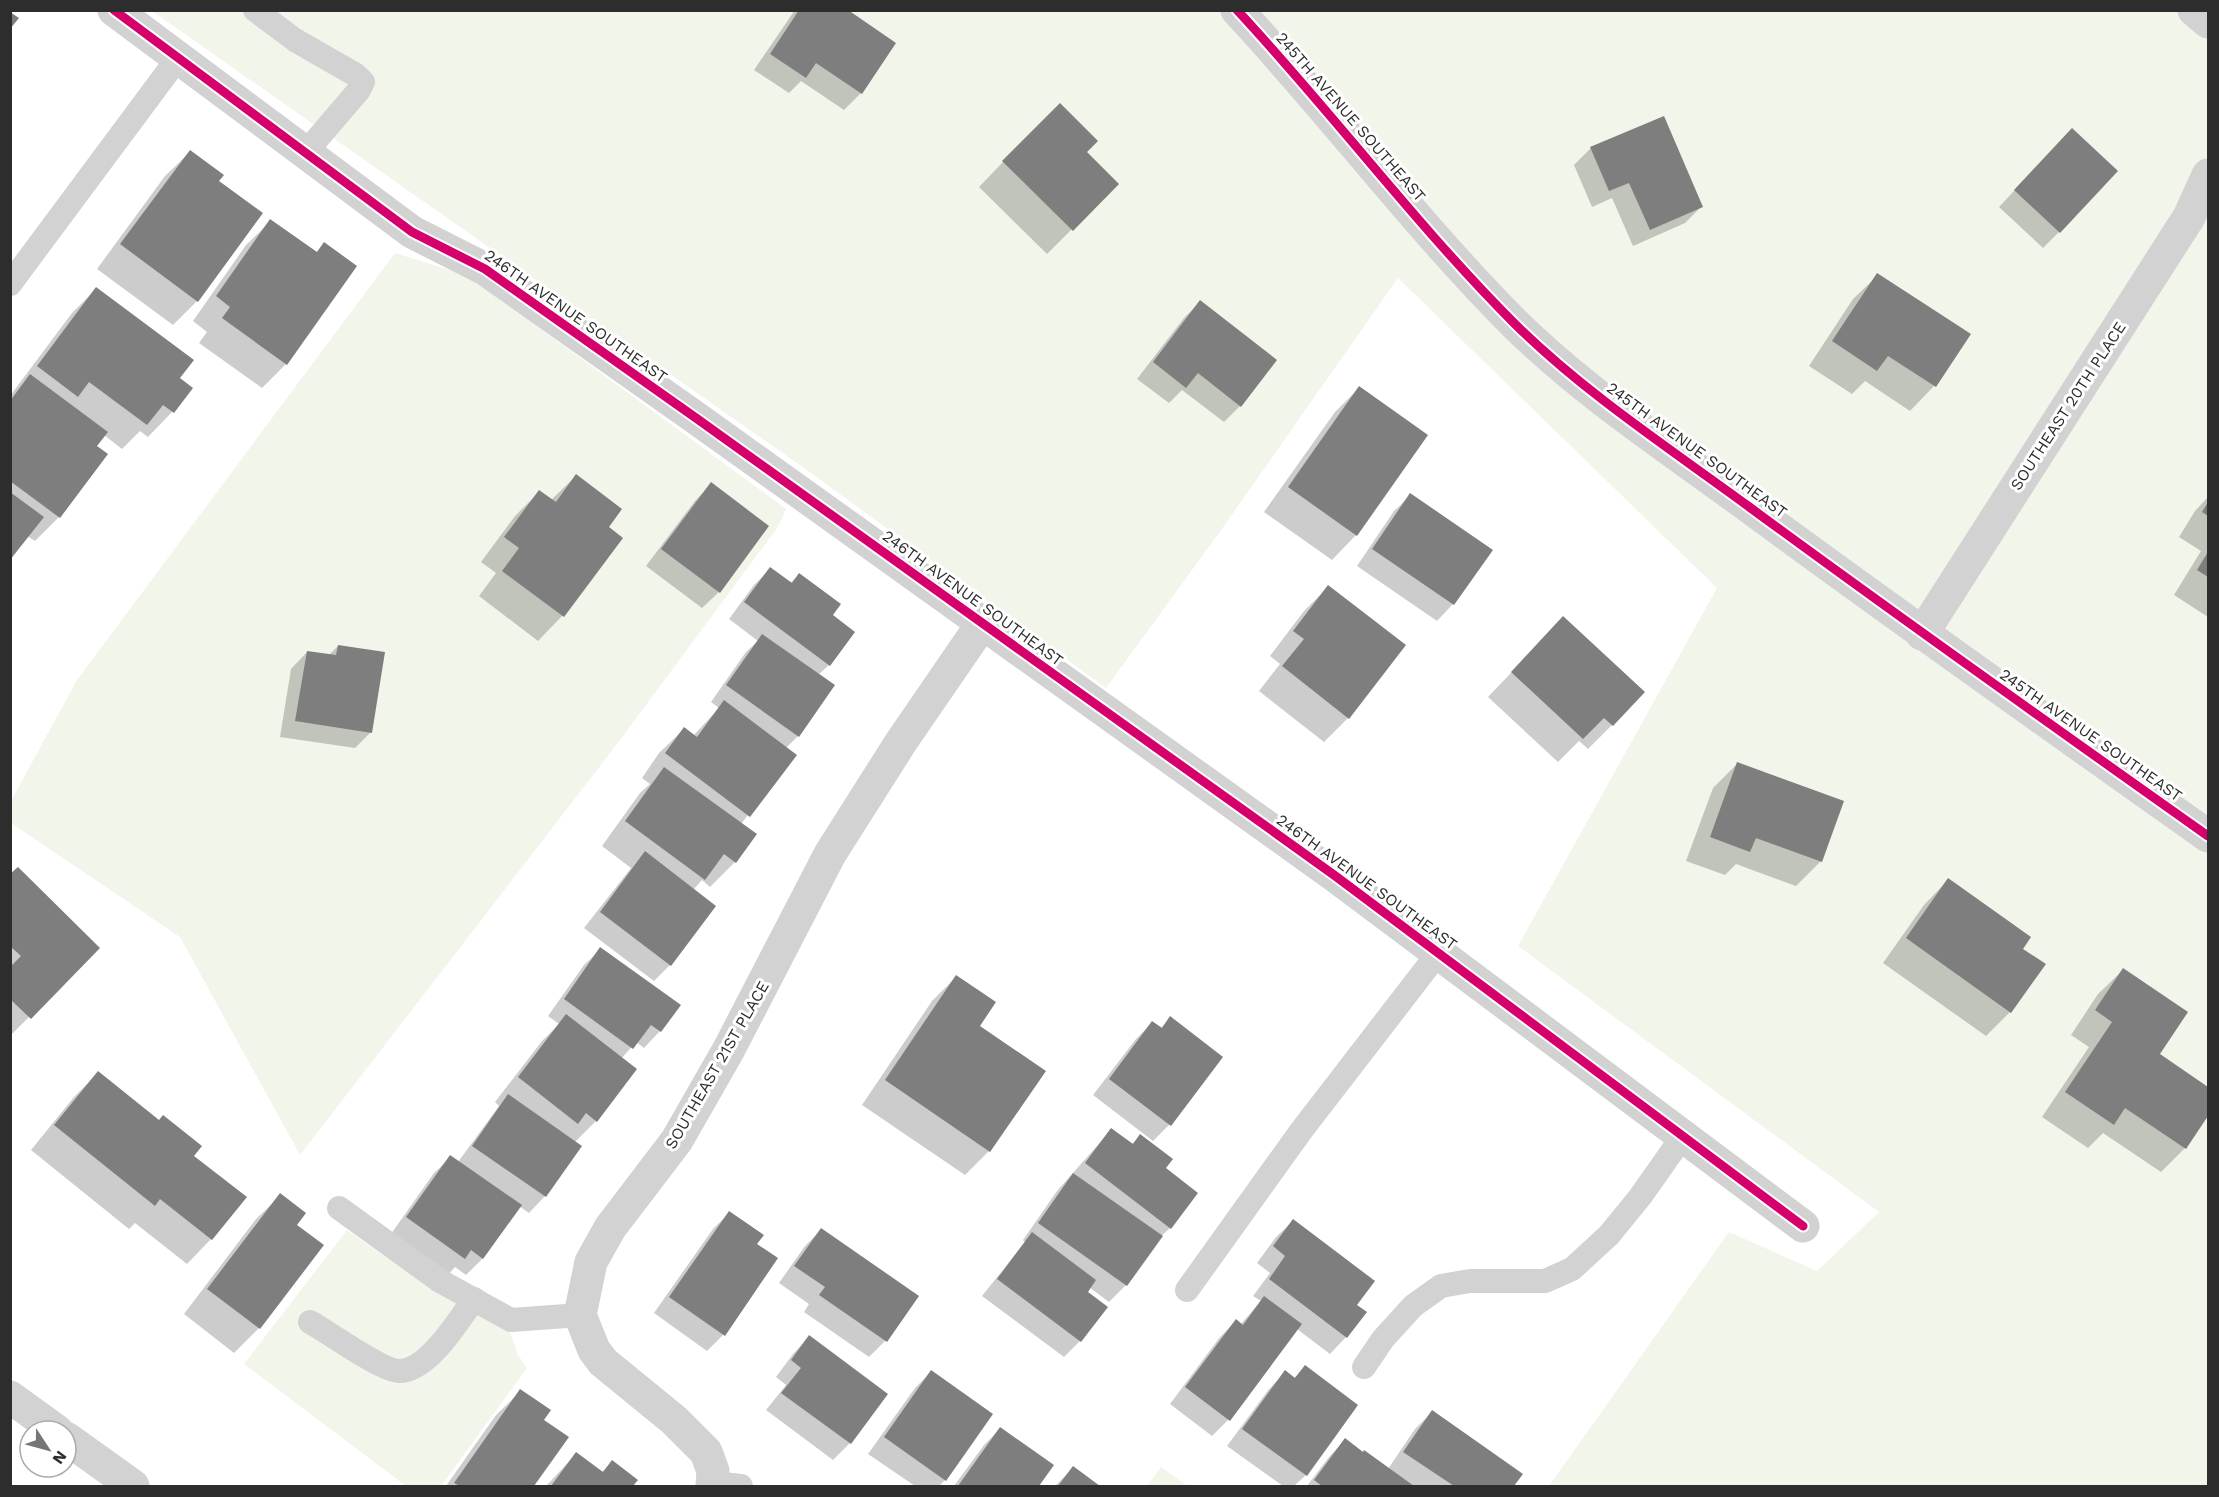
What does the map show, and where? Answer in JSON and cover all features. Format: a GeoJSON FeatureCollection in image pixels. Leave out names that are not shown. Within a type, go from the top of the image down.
{"type":"FeatureCollection","features":[{"type":"Feature","properties":{"kind":"street","name":"246TH AVENUE SOUTHEAST"},"geometry":{"type":"LineString","coordinates":[[114,10],[412,231],[485,270],[1315,861],[1803,1226]]}},
{"type":"Feature","properties":{"kind":"street","name":"245TH AVENUE SOUTHEAST"},"geometry":{"type":"LineString","coordinates":[[1237,10],[1286,63],[1447,250],[1516,325],[1588,388],[1922,634],[2208,836]]}},
{"type":"Feature","properties":{"kind":"street"},"geometry":{"type":"LineString","coordinates":[[2194,10],[2208,22]]}},
{"type":"Feature","properties":{"kind":"street","name":"SOUTHEAST 20TH PLACE"},"geometry":{"type":"LineString","coordinates":[[1922,634],[2189,217],[2208,175]]}},
{"type":"Feature","properties":{"kind":"street","name":"SOUTHEAST 21ST PLACE"},"geometry":{"type":"LineString","coordinates":[[580,1315],[591,1262],[610,1228],[677,1140],[729,1049],[830,854],[901,742],[982,624]]}},
{"type":"Feature","properties":{"kind":"street"},"geometry":{"type":"LineString","coordinates":[[580,1315],[594,1350],[603,1362],[674,1420],[706,1452],[713,1471],[722,1485]]}},
{"type":"Feature","properties":{"kind":"street"},"geometry":{"type":"LineString","coordinates":[[10,1397],[40,1419]]}},
{"type":"Feature","properties":{"kind":"street"},"geometry":{"type":"LineString","coordinates":[[78,1447],[132,1486]]}},
{"type":"Feature","properties":{"kind":"lane"},"geometry":{"type":"LineString","coordinates":[[255,10],[295,40],[356,75],[363,82],[359,90],[306,152]]}},
{"type":"Feature","properties":{"kind":"lane"},"geometry":{"type":"LineString","coordinates":[[10,284],[178,58]]}},
{"type":"Feature","properties":{"kind":"lane"},"geometry":{"type":"LineString","coordinates":[[1187,1290],[1301,1131],[1439,952]]}},
{"type":"Feature","properties":{"kind":"lane"},"geometry":{"type":"LineString","coordinates":[[1364,1367],[1383,1339],[1413,1306],[1441,1287],[1470,1281],[1545,1281],[1572,1269],[1610,1235],[1683,1136]]}},
{"type":"Feature","properties":{"kind":"lane"},"geometry":{"type":"LineString","coordinates":[[339,1208],[440,1281],[511,1320],[580,1315]]}},
{"type":"Feature","properties":{"kind":"lane"},"geometry":{"type":"LineString","coordinates":[[310,1322],[376,1361],[398,1371],[414,1368],[444,1341],[474,1299]]}},
{"type":"Feature","properties":{"kind":"shaded area"},"geometry":{"type":"Polygon","coordinates":[[[152,11],[2208,11],[2208,1486],[1549,1486],[1729,1232],[1817,1271],[1879,1212],[1518,946],[1717,588],[1398,278],[1219,533],[1106,688],[804,468],[152,11]]]}},
{"type":"Feature","properties":{"kind":"shaded area"},"geometry":{"type":"Polygon","coordinates":[[[395,253],[469,276],[786,509],[778,527],[617,744],[300,1155],[180,937],[11,823],[11,801],[77,680],[395,253]]]}},
{"type":"Feature","properties":{"kind":"shaded area"},"geometry":{"type":"Polygon","coordinates":[[[347,1230],[433,1290],[490,1322],[507,1324],[518,1355],[527,1368],[441,1486],[406,1486],[244,1364],[347,1230]]]}},
{"type":"Feature","properties":{"kind":"shaded area"},"geometry":{"type":"Polygon","coordinates":[[[1161,1467],[1187,1486],[1147,1486],[1161,1467]]]}},
{"type":"Feature","properties":{"kind":"building"},"geometry":{"type":"Polygon","coordinates":[[[799,10],[848,10],[896,43],[862,94],[816,63],[806,78],[770,54],[799,10]]]}},
{"type":"Feature","properties":{"kind":"building"},"geometry":{"type":"Polygon","coordinates":[[[10,12],[19,18],[10,29],[10,12]]]}},
{"type":"Feature","properties":{"kind":"building"},"geometry":{"type":"Polygon","coordinates":[[[1060,103],[1098,141],[1087,152],[1119,184],[1073,231],[1002,161],[1060,103]]]}},
{"type":"Feature","properties":{"kind":"building"},"geometry":{"type":"Polygon","coordinates":[[[1664,116],[1703,207],[1650,230],[1629,183],[1609,191],[1590,147],[1664,116]]]}},
{"type":"Feature","properties":{"kind":"building"},"geometry":{"type":"Polygon","coordinates":[[[2072,128],[2118,171],[2060,233],[2014,190],[2072,128]]]}},
{"type":"Feature","properties":{"kind":"building"},"geometry":{"type":"Polygon","coordinates":[[[190,150],[224,175],[219,181],[263,213],[198,302],[120,244],[190,150]]]}},
{"type":"Feature","properties":{"kind":"building"},"geometry":{"type":"Polygon","coordinates":[[[270,219],[317,252],[324,242],[357,266],[287,365],[222,318],[230,307],[216,296],[270,219]]]}},
{"type":"Feature","properties":{"kind":"building"},"geometry":{"type":"Polygon","coordinates":[[[1877,273],[1971,334],[1936,387],[1888,356],[1877,371],[1832,341],[1877,273]]]}},
{"type":"Feature","properties":{"kind":"building"},"geometry":{"type":"Polygon","coordinates":[[[96,287],[194,360],[180,378],[193,388],[174,413],[163,405],[147,425],[89,382],[78,397],[37,366],[96,287]]]}},
{"type":"Feature","properties":{"kind":"building"},"geometry":{"type":"Polygon","coordinates":[[[1200,300],[1277,360],[1241,407],[1198,373],[1186,388],[1153,362],[1200,300]]]}},
{"type":"Feature","properties":{"kind":"building"},"geometry":{"type":"Polygon","coordinates":[[[30,374],[108,432],[97,446],[108,454],[60,518],[10,481],[10,401],[30,374]]]}},
{"type":"Feature","properties":{"kind":"building"},"geometry":{"type":"Polygon","coordinates":[[[1359,386],[1428,435],[1357,536],[1288,487],[1359,386]]]}},
{"type":"Feature","properties":{"kind":"building"},"geometry":{"type":"Polygon","coordinates":[[[576,474],[622,509],[609,527],[623,538],[564,617],[502,571],[519,548],[504,537],[539,490],[556,502],[576,474]]]}},
{"type":"Feature","properties":{"kind":"building"},"geometry":{"type":"Polygon","coordinates":[[[711,482],[769,526],[720,593],[661,549],[711,482]]]}},
{"type":"Feature","properties":{"kind":"building"},"geometry":{"type":"Polygon","coordinates":[[[10,492],[44,517],[10,560],[10,492]]]}},
{"type":"Feature","properties":{"kind":"building"},"geometry":{"type":"Polygon","coordinates":[[[1410,493],[1493,550],[1454,605],[1372,549],[1410,493]]]}},
{"type":"Feature","properties":{"kind":"building"},"geometry":{"type":"Polygon","coordinates":[[[2208,502],[2208,516],[2202,512],[2208,502]]]}},
{"type":"Feature","properties":{"kind":"building"},"geometry":{"type":"Polygon","coordinates":[[[2208,552],[2208,577],[2197,570],[2208,552]]]}},
{"type":"Feature","properties":{"kind":"building"},"geometry":{"type":"Polygon","coordinates":[[[770,567],[792,583],[799,573],[841,604],[833,615],[855,632],[830,666],[744,602],[770,567]]]}},
{"type":"Feature","properties":{"kind":"building"},"geometry":{"type":"Polygon","coordinates":[[[1328,585],[1406,645],[1349,719],[1282,666],[1304,639],[1293,631],[1328,585]]]}},
{"type":"Feature","properties":{"kind":"building"},"geometry":{"type":"Polygon","coordinates":[[[1563,616],[1645,692],[1613,726],[1604,718],[1583,739],[1511,672],[1563,616]]]}},
{"type":"Feature","properties":{"kind":"building"},"geometry":{"type":"Polygon","coordinates":[[[762,634],[835,685],[799,737],[726,685],[762,634]]]}},
{"type":"Feature","properties":{"kind":"building"},"geometry":{"type":"Polygon","coordinates":[[[338,645],[385,652],[372,733],[295,721],[307,651],[336,655],[338,645]]]}},
{"type":"Feature","properties":{"kind":"building"},"geometry":{"type":"Polygon","coordinates":[[[724,700],[797,755],[750,817],[665,753],[684,727],[697,737],[724,700]]]}},
{"type":"Feature","properties":{"kind":"building"},"geometry":{"type":"Polygon","coordinates":[[[1737,762],[1844,801],[1822,862],[1756,838],[1750,852],[1710,837],[1737,762]]]}},
{"type":"Feature","properties":{"kind":"building"},"geometry":{"type":"Polygon","coordinates":[[[664,767],[757,834],[736,863],[724,854],[705,880],[625,821],[664,767]]]}},
{"type":"Feature","properties":{"kind":"building"},"geometry":{"type":"Polygon","coordinates":[[[645,851],[716,906],[671,966],[600,912],[645,851]]]}},
{"type":"Feature","properties":{"kind":"building"},"geometry":{"type":"Polygon","coordinates":[[[18,867],[100,948],[31,1019],[10,999],[10,967],[21,956],[10,946],[10,874],[18,867]]]}},
{"type":"Feature","properties":{"kind":"building"},"geometry":{"type":"Polygon","coordinates":[[[1948,878],[2031,937],[2023,949],[2046,964],[2011,1013],[1906,938],[1948,878]]]}},
{"type":"Feature","properties":{"kind":"building"},"geometry":{"type":"Polygon","coordinates":[[[600,947],[681,1005],[661,1032],[651,1025],[633,1049],[564,999],[600,947]]]}},
{"type":"Feature","properties":{"kind":"building"},"geometry":{"type":"Polygon","coordinates":[[[2123,968],[2188,1012],[2160,1054],[2208,1087],[2208,1116],[2186,1149],[2125,1108],[2114,1125],[2065,1092],[2112,1022],[2095,1010],[2123,968]]]}},
{"type":"Feature","properties":{"kind":"building"},"geometry":{"type":"Polygon","coordinates":[[[956,975],[996,1002],[980,1026],[1046,1071],[990,1152],[885,1080],[956,975]]]}},
{"type":"Feature","properties":{"kind":"building"},"geometry":{"type":"Polygon","coordinates":[[[566,1014],[637,1069],[597,1122],[586,1113],[578,1124],[518,1077],[566,1014]]]}},
{"type":"Feature","properties":{"kind":"building"},"geometry":{"type":"Polygon","coordinates":[[[1170,1016],[1223,1057],[1171,1126],[1109,1079],[1152,1021],[1162,1028],[1170,1016]]]}},
{"type":"Feature","properties":{"kind":"building"},"geometry":{"type":"Polygon","coordinates":[[[98,1071],[159,1120],[163,1115],[202,1146],[194,1156],[247,1197],[212,1240],[160,1199],[155,1206],[54,1125],[98,1071]]]}},
{"type":"Feature","properties":{"kind":"building"},"geometry":{"type":"Polygon","coordinates":[[[508,1094],[582,1146],[546,1197],[472,1146],[508,1094]]]}},
{"type":"Feature","properties":{"kind":"building"},"geometry":{"type":"Polygon","coordinates":[[[1111,1128],[1133,1144],[1140,1134],[1173,1159],[1166,1168],[1198,1193],[1171,1229],[1085,1163],[1111,1128]]]}},
{"type":"Feature","properties":{"kind":"building"},"geometry":{"type":"Polygon","coordinates":[[[450,1155],[522,1205],[483,1259],[471,1250],[465,1259],[406,1217],[450,1155]]]}},
{"type":"Feature","properties":{"kind":"building"},"geometry":{"type":"Polygon","coordinates":[[[1073,1173],[1163,1236],[1127,1286],[1038,1223],[1073,1173]]]}},
{"type":"Feature","properties":{"kind":"building"},"geometry":{"type":"Polygon","coordinates":[[[280,1193],[306,1213],[297,1225],[324,1245],[260,1329],[207,1289],[280,1193]]]}},
{"type":"Feature","properties":{"kind":"building"},"geometry":{"type":"Polygon","coordinates":[[[729,1211],[764,1235],[757,1244],[778,1258],[725,1336],[669,1297],[729,1211]]]}},
{"type":"Feature","properties":{"kind":"building"},"geometry":{"type":"Polygon","coordinates":[[[1293,1219],[1375,1281],[1357,1305],[1367,1312],[1347,1338],[1269,1279],[1285,1256],[1273,1246],[1293,1219]]]}},
{"type":"Feature","properties":{"kind":"building"},"geometry":{"type":"Polygon","coordinates":[[[821,1228],[919,1296],[887,1342],[819,1295],[825,1287],[794,1266],[821,1228]]]}},
{"type":"Feature","properties":{"kind":"building"},"geometry":{"type":"Polygon","coordinates":[[[1032,1232],[1096,1280],[1088,1292],[1108,1307],[1081,1342],[997,1279],[1032,1232]]]}},
{"type":"Feature","properties":{"kind":"building"},"geometry":{"type":"Polygon","coordinates":[[[1264,1296],[1302,1324],[1230,1421],[1185,1387],[1236,1319],[1243,1325],[1264,1296]]]}},
{"type":"Feature","properties":{"kind":"building"},"geometry":{"type":"Polygon","coordinates":[[[809,1335],[888,1394],[851,1444],[781,1393],[801,1368],[791,1360],[809,1335]]]}},
{"type":"Feature","properties":{"kind":"building"},"geometry":{"type":"Polygon","coordinates":[[[1305,1365],[1358,1405],[1307,1476],[1242,1429],[1285,1370],[1295,1378],[1305,1365]]]}},
{"type":"Feature","properties":{"kind":"building"},"geometry":{"type":"Polygon","coordinates":[[[931,1370],[993,1414],[946,1481],[884,1437],[931,1370]]]}},
{"type":"Feature","properties":{"kind":"building"},"geometry":{"type":"Polygon","coordinates":[[[520,1389],[551,1410],[544,1420],[569,1437],[534,1486],[460,1486],[454,1483],[520,1389]]]}},
{"type":"Feature","properties":{"kind":"building"},"geometry":{"type":"Polygon","coordinates":[[[1432,1410],[1523,1474],[1514,1486],[1454,1486],[1403,1452],[1432,1410]]]}},
{"type":"Feature","properties":{"kind":"building"},"geometry":{"type":"Polygon","coordinates":[[[1000,1427],[1054,1465],[1039,1486],[958,1486],[1000,1427]]]}},
{"type":"Feature","properties":{"kind":"building"},"geometry":{"type":"Polygon","coordinates":[[[1345,1438],[1414,1486],[1322,1486],[1314,1480],[1345,1438]]]}},
{"type":"Feature","properties":{"kind":"building"},"geometry":{"type":"Polygon","coordinates":[[[576,1452],[603,1472],[612,1460],[638,1480],[633,1486],[551,1486],[576,1452]]]}},
{"type":"Feature","properties":{"kind":"building"},"geometry":{"type":"Polygon","coordinates":[[[1073,1466],[1100,1486],[1058,1486],[1073,1466]]]}},
{"type":"Feature","properties":{"kind":"cycle path"},"geometry":{"type":"LineString","coordinates":[[114,10],[412,232],[485,269],[1334,875],[1803,1226]]}},
{"type":"Feature","properties":{"kind":"cycle path"},"geometry":{"type":"LineString","coordinates":[[1237,10],[1307,88],[1443,248],[1515,324],[1570,373],[1628,419],[1862,589],[2208,836]]}}]}
